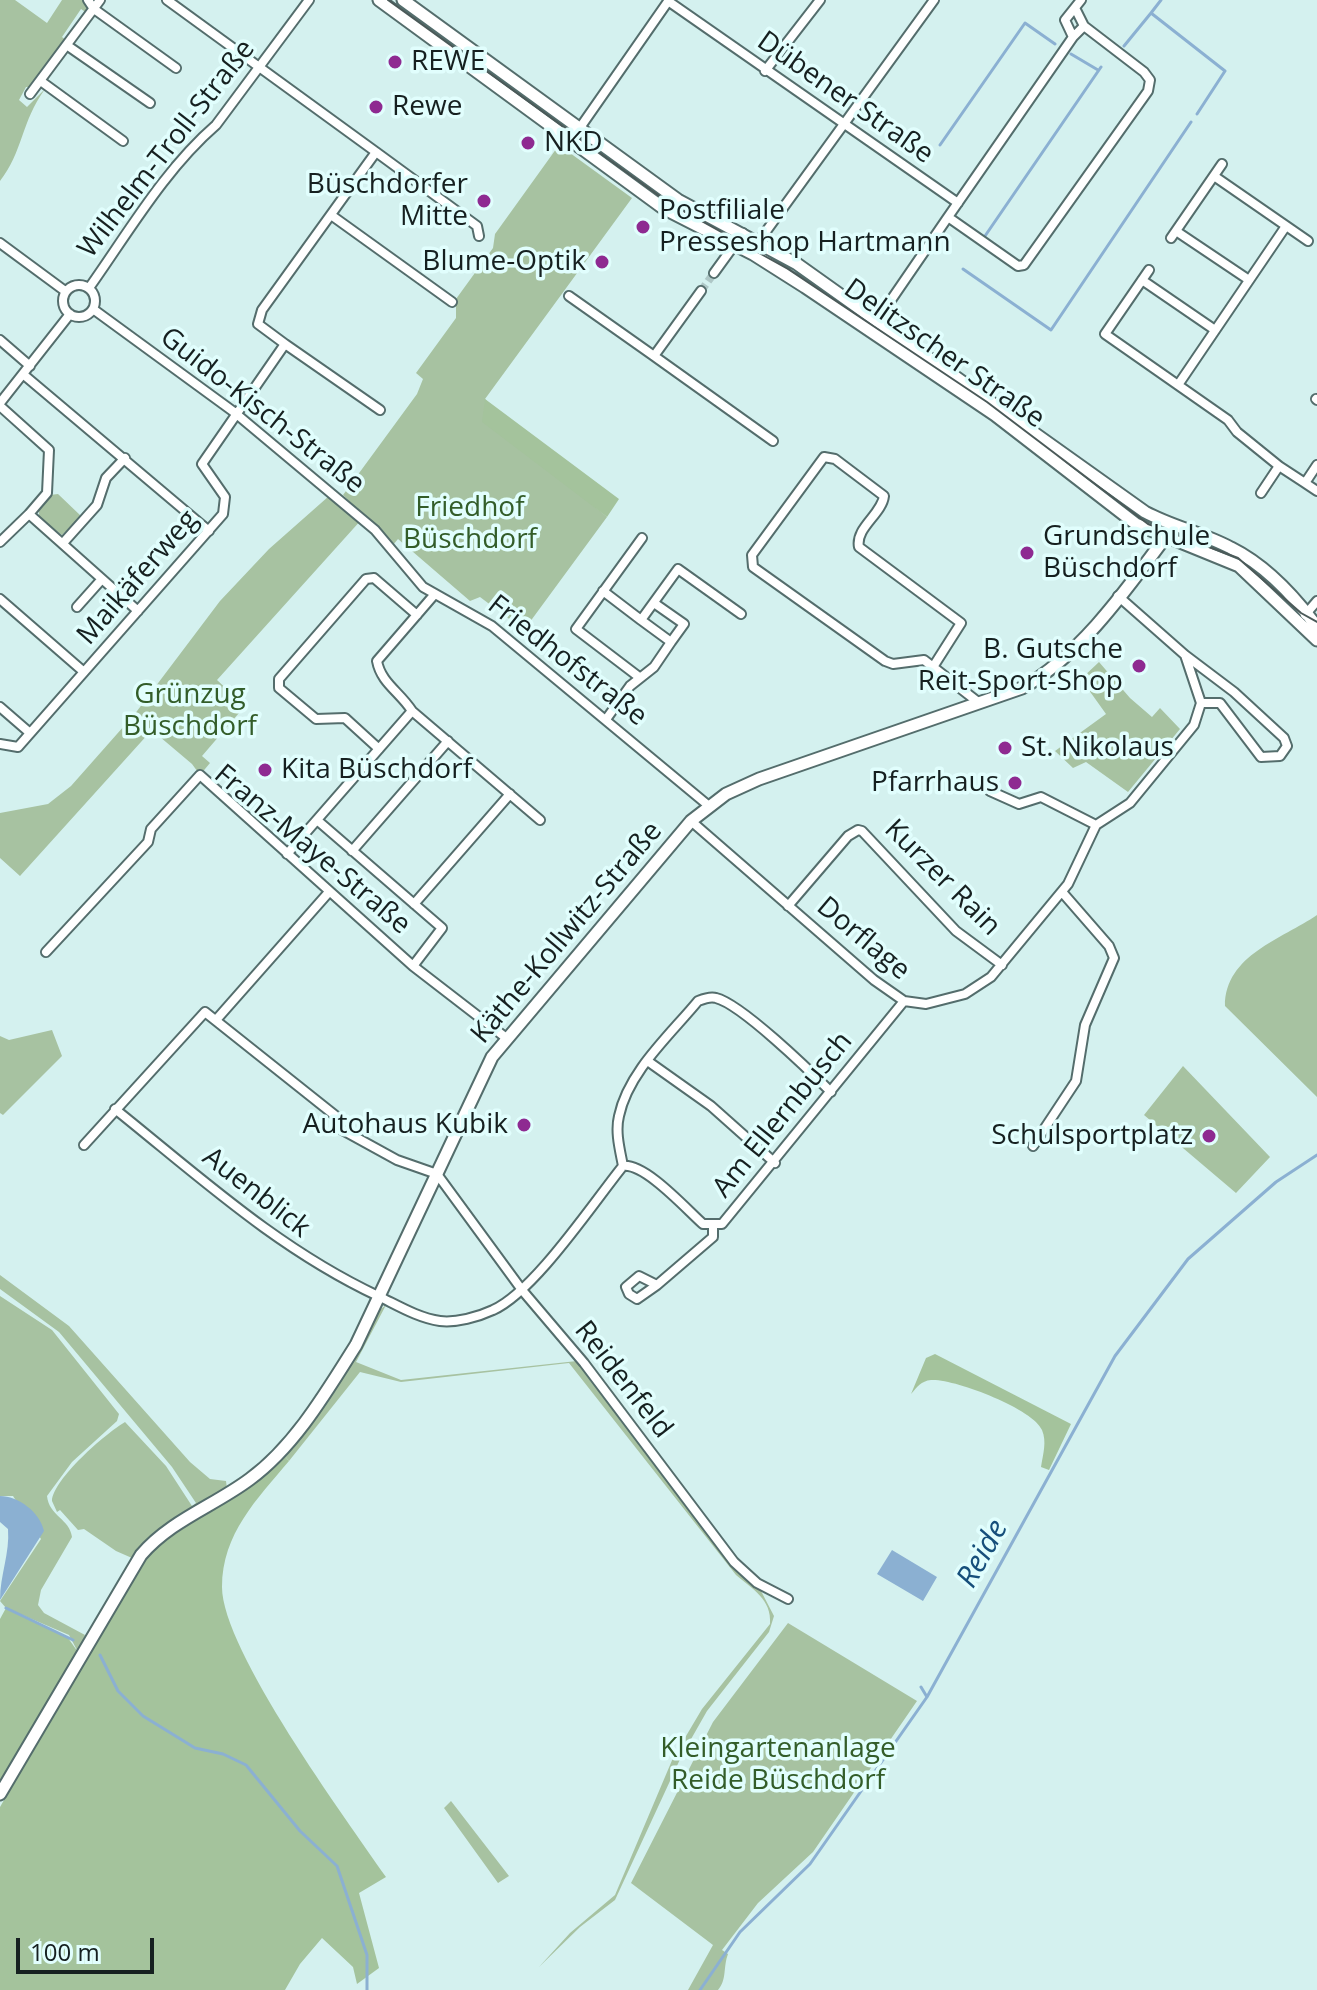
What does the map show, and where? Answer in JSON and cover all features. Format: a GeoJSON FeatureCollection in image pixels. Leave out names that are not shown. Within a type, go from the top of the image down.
{"type":"FeatureCollection","features":[{"type":"Feature","properties":{"kind":"main road","name":"Delitzscher Straße"},"geometry":{"type":"LineString","coordinates":[[379,0],[663,208],[792,278],[969,397],[1136,524],[1164,539],[1239,566],[1317,627]]}},
{"type":"Feature","properties":{"kind":"main road","name":"Delitzscher Straße"},"geometry":{"type":"LineString","coordinates":[[403,0],[678,200],[759,241],[995,402],[1145,512],[1244,556],[1303,618],[1317,640]]}},
{"type":"Feature","properties":{"kind":"main road"},"geometry":{"type":"LineString","coordinates":[[1069,474],[1087,493],[1142,535],[1147,544],[1137,573]]}},
{"type":"Feature","properties":{"kind":"main road","name":"Käthe-Kollwitz-Straße"},"geometry":{"type":"LineString","coordinates":[[0,1794],[128,1573],[152,1542],[165,1530],[254,1476],[281,1448],[332,1384],[356,1345],[492,1057],[505,1037],[691,821],[742,786],[1022,688],[1051,671],[1074,650],[1173,527]]}},
{"type":"Feature","properties":{"kind":"street"},"geometry":{"type":"LineString","coordinates":[[88,0],[94,9],[176,68]]}},
{"type":"Feature","properties":{"kind":"street"},"geometry":{"type":"LineString","coordinates":[[30,94],[42,82],[100,0]]}},
{"type":"Feature","properties":{"kind":"street"},"geometry":{"type":"LineString","coordinates":[[167,0],[477,226],[479,236]]}},
{"type":"Feature","properties":{"kind":"street","name":"Wilhelm-Troll-Straße"},"geometry":{"type":"LineString","coordinates":[[89,288],[174,169],[197,140],[216,125],[309,0]]}},
{"type":"Feature","properties":{"kind":"street"},"geometry":{"type":"LineString","coordinates":[[570,142],[668,0]]}},
{"type":"Feature","properties":{"kind":"street","name":"Dübener Straße"},"geometry":{"type":"LineString","coordinates":[[668,0],[765,71],[958,203]]}},
{"type":"Feature","properties":{"kind":"street"},"geometry":{"type":"LineString","coordinates":[[765,71],[820,0]]}},
{"type":"Feature","properties":{"kind":"street"},"geometry":{"type":"LineString","coordinates":[[759,241],[934,0]]}},
{"type":"Feature","properties":{"kind":"street"},"geometry":{"type":"LineString","coordinates":[[948,217],[1022,266],[1148,91],[1150,80],[1084,26],[1078,4]]}},
{"type":"Feature","properties":{"kind":"street"},"geometry":{"type":"LineString","coordinates":[[1073,37],[1065,20],[1078,4]]}},
{"type":"Feature","properties":{"kind":"street"},"geometry":{"type":"LineString","coordinates":[[876,322],[1073,37],[1084,26]]}},
{"type":"Feature","properties":{"kind":"street"},"geometry":{"type":"LineString","coordinates":[[68,46],[150,103]]}},
{"type":"Feature","properties":{"kind":"street"},"geometry":{"type":"LineString","coordinates":[[42,82],[123,141]]}},
{"type":"Feature","properties":{"kind":"street"},"geometry":{"type":"LineString","coordinates":[[376,152],[262,310],[258,324],[380,410]]}},
{"type":"Feature","properties":{"kind":"street"},"geometry":{"type":"LineString","coordinates":[[1222,164],[1174,234],[1249,280]]}},
{"type":"Feature","properties":{"kind":"street"},"geometry":{"type":"LineString","coordinates":[[1214,176],[1308,241]]}},
{"type":"Feature","properties":{"kind":"street"},"geometry":{"type":"LineString","coordinates":[[331,215],[452,302]]}},
{"type":"Feature","properties":{"kind":"street"},"geometry":{"type":"LineString","coordinates":[[1178,385],[1286,226]]}},
{"type":"Feature","properties":{"kind":"street"},"geometry":{"type":"LineString","coordinates":[[714,273],[743,233]]}},
{"type":"Feature","properties":{"kind":"street"},"geometry":{"type":"LineString","coordinates":[[0,243],[65,291]]}},
{"type":"Feature","properties":{"kind":"street"},"geometry":{"type":"LineString","coordinates":[[1149,270],[1105,334],[1228,420],[1237,432],[1279,466],[1317,491]]}},
{"type":"Feature","properties":{"kind":"street"},"geometry":{"type":"LineString","coordinates":[[1142,280],[1215,330]]}},
{"type":"Feature","properties":{"kind":"street"},"geometry":{"type":"LineString","coordinates":[[74,285],[89,288],[94,295],[93,309],[80,317],[70,314],[64,306],[65,291],[74,285]]}},
{"type":"Feature","properties":{"kind":"street"},"geometry":{"type":"LineString","coordinates":[[654,356],[701,291]]}},
{"type":"Feature","properties":{"kind":"street"},"geometry":{"type":"LineString","coordinates":[[569,296],[773,441]]}},
{"type":"Feature","properties":{"kind":"street","name":"Guido-Kisch-Straße"},"geometry":{"type":"LineString","coordinates":[[93,309],[234,412],[362,518],[396,555]]}},
{"type":"Feature","properties":{"kind":"street"},"geometry":{"type":"LineString","coordinates":[[0,542],[47,493],[49,450],[0,404],[70,314]]}},
{"type":"Feature","properties":{"kind":"street"},"geometry":{"type":"LineString","coordinates":[[0,340],[30,366]]}},
{"type":"Feature","properties":{"kind":"street"},"geometry":{"type":"LineString","coordinates":[[234,412],[285,344]]}},
{"type":"Feature","properties":{"kind":"street"},"geometry":{"type":"LineString","coordinates":[[24,375],[209,531]]}},
{"type":"Feature","properties":{"kind":"street","name":"Maikäferweg"},"geometry":{"type":"LineString","coordinates":[[0,744],[18,747],[223,514],[225,497],[202,464],[234,412]]}},
{"type":"Feature","properties":{"kind":"street"},"geometry":{"type":"LineString","coordinates":[[933,667],[961,623],[859,547],[859,537],[883,503],[884,496],[835,459],[824,457],[752,555],[751,563],[885,661],[893,664],[917,659],[933,667],[978,702]]}},
{"type":"Feature","properties":{"kind":"street"},"geometry":{"type":"LineString","coordinates":[[63,543],[97,505],[106,478],[125,458]]}},
{"type":"Feature","properties":{"kind":"street"},"geometry":{"type":"LineString","coordinates":[[1305,483],[1317,465]]}},
{"type":"Feature","properties":{"kind":"street"},"geometry":{"type":"LineString","coordinates":[[1261,493],[1279,466]]}},
{"type":"Feature","properties":{"kind":"street"},"geometry":{"type":"LineString","coordinates":[[29,514],[138,611]]}},
{"type":"Feature","properties":{"kind":"street"},"geometry":{"type":"LineString","coordinates":[[639,677],[576,629],[642,538]]}},
{"type":"Feature","properties":{"kind":"street","name":"Friedhofstraße"},"geometry":{"type":"LineString","coordinates":[[396,555],[434,595],[492,626],[607,718],[709,806]]}},
{"type":"Feature","properties":{"kind":"street"},"geometry":{"type":"LineString","coordinates":[[641,620],[678,569],[741,614]]}},
{"type":"Feature","properties":{"kind":"street"},"geometry":{"type":"LineString","coordinates":[[379,749],[345,718],[316,719],[279,688],[279,679],[366,579],[374,578],[417,615]]}},
{"type":"Feature","properties":{"kind":"street"},"geometry":{"type":"LineString","coordinates":[[77,607],[102,579]]}},
{"type":"Feature","properties":{"kind":"street"},"geometry":{"type":"LineString","coordinates":[[603,591],[671,642]]}},
{"type":"Feature","properties":{"kind":"street"},"geometry":{"type":"LineString","coordinates":[[434,595],[377,661],[380,677],[403,696],[412,711],[540,820]]}},
{"type":"Feature","properties":{"kind":"street"},"geometry":{"type":"LineString","coordinates":[[1118,596],[1185,655],[1234,692],[1284,738],[1285,751],[1271,759],[1261,757],[1220,703],[1201,703],[1185,655]]}},
{"type":"Feature","properties":{"kind":"street"},"geometry":{"type":"LineString","coordinates":[[0,599],[84,672]]}},
{"type":"Feature","properties":{"kind":"street"},"geometry":{"type":"LineString","coordinates":[[1303,618],[1317,601]]}},
{"type":"Feature","properties":{"kind":"street"},"geometry":{"type":"LineString","coordinates":[[607,718],[639,677],[654,667],[684,624],[654,603]]}},
{"type":"Feature","properties":{"kind":"street","name":"Dorflage"},"geometry":{"type":"LineString","coordinates":[[691,821],[874,980],[904,1001],[926,1004],[946,1001],[981,985],[1002,965],[1062,892],[1096,825],[1119,813],[1136,796],[1194,725],[1201,703]]}},
{"type":"Feature","properties":{"kind":"street"},"geometry":{"type":"LineString","coordinates":[[0,707],[30,733]]}},
{"type":"Feature","properties":{"kind":"street"},"geometry":{"type":"LineString","coordinates":[[287,854],[412,711]]}},
{"type":"Feature","properties":{"kind":"street"},"geometry":{"type":"LineString","coordinates":[[352,851],[448,741]]}},
{"type":"Feature","properties":{"kind":"street","name":"Franz-Maye-Straße"},"geometry":{"type":"LineString","coordinates":[[46,952],[148,842],[151,829],[200,775],[413,966],[505,1037]]}},
{"type":"Feature","properties":{"kind":"street"},"geometry":{"type":"LineString","coordinates":[[990,791],[1019,804],[1041,797],[1096,825]]}},
{"type":"Feature","properties":{"kind":"street"},"geometry":{"type":"LineString","coordinates":[[414,904],[510,794]]}},
{"type":"Feature","properties":{"kind":"street"},"geometry":{"type":"LineString","coordinates":[[317,820],[443,932],[413,966]]}},
{"type":"Feature","properties":{"kind":"street","name":"Kurzer Rain"},"geometry":{"type":"LineString","coordinates":[[788,906],[848,836],[862,831],[956,931],[1002,965]]}},
{"type":"Feature","properties":{"kind":"street"},"geometry":{"type":"LineString","coordinates":[[216,1020],[329,892]]}},
{"type":"Feature","properties":{"kind":"street"},"geometry":{"type":"LineString","coordinates":[[1033,1146],[1076,1081],[1085,1025],[1114,958],[1109,946],[1062,892]]}},
{"type":"Feature","properties":{"kind":"street"},"geometry":{"type":"LineString","coordinates":[[522,1290],[623,1166],[618,1118],[625,1097],[698,1001],[716,998],[762,1029],[831,1092]]}},
{"type":"Feature","properties":{"kind":"street","name":"Am Ellernbusch"},"geometry":{"type":"LineString","coordinates":[[623,1166],[637,1169],[703,1224],[713,1227],[722,1224],[775,1163],[904,1001]]}},
{"type":"Feature","properties":{"kind":"street"},"geometry":{"type":"LineString","coordinates":[[84,1145],[205,1012],[337,1117],[337,1127],[397,1160],[437,1174]]}},
{"type":"Feature","properties":{"kind":"street"},"geometry":{"type":"LineString","coordinates":[[649,1062],[711,1106],[775,1163]]}},
{"type":"Feature","properties":{"kind":"street","name":"Auenblick"},"geometry":{"type":"LineString","coordinates":[[115,1109],[293,1251],[378,1296],[440,1321],[468,1319],[495,1310],[522,1290]]}},
{"type":"Feature","properties":{"kind":"street","name":"Reidenfeld"},"geometry":{"type":"LineString","coordinates":[[437,1174],[522,1290],[584,1363],[734,1562],[757,1583],[788,1599]]}},
{"type":"Feature","properties":{"kind":"street"},"geometry":{"type":"LineString","coordinates":[[657,1285],[713,1237],[713,1227]]}},
{"type":"Feature","properties":{"kind":"green space"},"geometry":{"type":"Polygon","coordinates":[[[0,0],[15,0],[47,23],[62,0],[82,0],[90,9],[87,13],[81,9],[62,37],[67,41],[43,70],[35,87],[26,87],[19,100],[27,107],[45,89],[0,181],[0,0]]]}},
{"type":"Feature","properties":{"kind":"green space","name":"Friedhof Büschdorf"},"geometry":{"type":"Polygon","coordinates":[[[559,145],[632,198],[485,399],[562,479],[607,517],[524,630],[480,597],[470,601],[398,539],[393,545],[343,495],[417,394],[423,379],[416,373],[456,318],[456,299],[493,248],[495,234],[559,145]]]}},
{"type":"Feature","properties":{"kind":"green space"},"geometry":{"type":"Polygon","coordinates":[[[485,399],[619,499],[607,517],[482,422],[485,399]]]}},
{"type":"Feature","properties":{"kind":"green space"},"geometry":{"type":"Polygon","coordinates":[[[58,494],[81,516],[62,535],[39,518],[39,509],[50,495],[58,494]]]}},
{"type":"Feature","properties":{"kind":"green space","name":"Grünzug Büschdorf"},"geometry":{"type":"Polygon","coordinates":[[[329,496],[362,519],[217,680],[245,706],[202,756],[210,763],[200,775],[192,764],[134,715],[220,601],[269,549],[329,496]]]}},
{"type":"Feature","properties":{"kind":"green space"},"geometry":{"type":"Polygon","coordinates":[[[1099,662],[1130,698],[1152,717],[1160,708],[1180,729],[1128,792],[1086,762],[1073,768],[1055,751],[1106,714],[1081,679],[1099,662]]]}},
{"type":"Feature","properties":{"kind":"green space","name":"Grünzug Büschdorf"},"geometry":{"type":"Polygon","coordinates":[[[132,717],[150,732],[20,876],[0,858],[0,813],[48,804],[71,786],[132,717]]]}},
{"type":"Feature","properties":{"kind":"green space"},"geometry":{"type":"Polygon","coordinates":[[[1317,915],[1317,1097],[1225,1006],[1234,974],[1245,961],[1317,915]]]}},
{"type":"Feature","properties":{"kind":"green space"},"geometry":{"type":"Polygon","coordinates":[[[52,1030],[62,1056],[3,1115],[0,1113],[0,1036],[9,1040],[52,1030]]]}},
{"type":"Feature","properties":{"kind":"green space","name":"Schulsportplatz"},"geometry":{"type":"Polygon","coordinates":[[[1183,1066],[1270,1157],[1236,1193],[1144,1115],[1183,1066]]]}},
{"type":"Feature","properties":{"kind":"green space"},"geometry":{"type":"Polygon","coordinates":[[[0,1275],[69,1326],[190,1462],[210,1479],[226,1481],[227,1489],[164,1525],[132,1558],[84,1529],[78,1530],[60,1510],[57,1512],[52,1501],[61,1481],[94,1446],[125,1422],[166,1466],[192,1506],[196,1503],[172,1467],[59,1332],[0,1289],[0,1275]]]}},
{"type":"Feature","properties":{"kind":"green space"},"geometry":{"type":"Polygon","coordinates":[[[0,1296],[52,1330],[119,1414],[117,1421],[72,1462],[47,1496],[51,1508],[68,1526],[72,1537],[41,1590],[38,1605],[44,1613],[85,1635],[78,1652],[69,1635],[6,1608],[0,1601],[41,1539],[13,1496],[0,1496],[0,1296]]]}},
{"type":"Feature","properties":{"kind":"green space"},"geometry":{"type":"Polygon","coordinates":[[[386,1305],[356,1362],[401,1380],[577,1361],[734,1568],[761,1591],[774,1616],[769,1632],[707,1711],[682,1755],[615,1900],[580,1927],[539,1967],[570,1933],[615,1895],[673,1758],[702,1709],[770,1624],[770,1615],[760,1595],[736,1575],[569,1363],[401,1382],[360,1372],[289,1461],[283,1454],[377,1312],[386,1305]]]}},
{"type":"Feature","properties":{"kind":"green space"},"geometry":{"type":"Polygon","coordinates":[[[935,1354],[1071,1424],[1049,1470],[1041,1467],[1042,1430],[1036,1422],[1009,1404],[974,1389],[942,1381],[924,1382],[911,1394],[926,1358],[935,1354]]]}},
{"type":"Feature","properties":{"kind":"green space"},"geometry":{"type":"Polygon","coordinates":[[[283,1454],[289,1461],[244,1518],[228,1550],[222,1587],[227,1615],[242,1651],[289,1734],[386,1877],[359,1893],[379,1968],[357,1984],[353,1967],[322,1938],[300,1964],[285,1990],[0,1990],[0,1807],[137,1569],[160,1542],[283,1454]]]}},
{"type":"Feature","properties":{"kind":"green space"},"geometry":{"type":"Polygon","coordinates":[[[6,1608],[68,1638],[78,1652],[0,1785],[0,1619],[6,1608]]]}},
{"type":"Feature","properties":{"kind":"green space","name":"Kleingartenanlage Reide Büschdorf"},"geometry":{"type":"Polygon","coordinates":[[[788,1623],[917,1701],[813,1852],[758,1903],[722,1950],[728,1954],[723,1982],[718,1990],[688,1990],[713,1945],[631,1883],[713,1722],[788,1623]]]}},
{"type":"Feature","properties":{"kind":"green space"},"geometry":{"type":"Polygon","coordinates":[[[451,1801],[509,1876],[498,1883],[444,1808],[451,1801]]]}},
{"type":"Feature","properties":{"kind":"water"},"geometry":{"type":"Polygon","coordinates":[[[0,1496],[27,1506],[44,1531],[0,1600],[8,1529],[0,1522],[0,1496]]]}},
{"type":"Feature","properties":{"kind":"water"},"geometry":{"type":"Polygon","coordinates":[[[892,1550],[937,1577],[923,1601],[877,1574],[892,1550]]]}},
{"type":"Feature","properties":{"kind":"waterway"},"geometry":{"type":"LineString","coordinates":[[1161,0],[1151,13],[1225,71],[1197,114]]}},
{"type":"Feature","properties":{"kind":"waterway"},"geometry":{"type":"LineString","coordinates":[[1124,46],[1151,13]]}},
{"type":"Feature","properties":{"kind":"waterway"},"geometry":{"type":"LineString","coordinates":[[940,145],[1025,23],[1055,44]]}},
{"type":"Feature","properties":{"kind":"waterway"},"geometry":{"type":"LineString","coordinates":[[1071,54],[1098,70]]}},
{"type":"Feature","properties":{"kind":"waterway"},"geometry":{"type":"LineString","coordinates":[[985,236],[1101,67]]}},
{"type":"Feature","properties":{"kind":"waterway"},"geometry":{"type":"LineString","coordinates":[[963,269],[1051,330],[1191,122]]}},
{"type":"Feature","properties":{"kind":"waterway","name":"Reide"},"geometry":{"type":"LineString","coordinates":[[700,1990],[740,1932],[810,1864],[927,1697],[1115,1356],[1188,1259],[1276,1182],[1317,1155]]}},
{"type":"Feature","properties":{"kind":"waterway"},"geometry":{"type":"LineString","coordinates":[[6,1608],[73,1640]]}},
{"type":"Feature","properties":{"kind":"waterway"},"geometry":{"type":"LineString","coordinates":[[100,1655],[118,1691],[143,1716],[195,1748],[223,1754],[246,1765],[300,1831],[337,1866],[367,1955],[367,1990]]}},
{"type":"Feature","properties":{"kind":"waterway"},"geometry":{"type":"LineString","coordinates":[[921,1687],[927,1697]]}},
{"type":"Feature","properties":{"kind":"tunnel"},"geometry":{"type":"LineString","coordinates":[[701,291],[714,273]]}},
{"type":"Feature","properties":{"kind":"tram line"},"geometry":{"type":"LineString","coordinates":[[388,0],[669,203],[788,269],[987,402],[1148,524],[1238,558],[1301,613],[1317,622]]}},
{"type":"Feature","properties":{"kind":"place","name":"REWE"},"geometry":{"type":"Point","coordinates":[395,62]}},
{"type":"Feature","properties":{"kind":"place","name":"Rewe"},"geometry":{"type":"Point","coordinates":[376,107]}},
{"type":"Feature","properties":{"kind":"place","name":"NKD"},"geometry":{"type":"Point","coordinates":[528,143]}},
{"type":"Feature","properties":{"kind":"place","name":"Büschdorfer Mitte"},"geometry":{"type":"Point","coordinates":[484,201]}},
{"type":"Feature","properties":{"kind":"place","name":"Postfiliale Presseshop Hartmann"},"geometry":{"type":"Point","coordinates":[643,227]}},
{"type":"Feature","properties":{"kind":"place","name":"Blume-Optik"},"geometry":{"type":"Point","coordinates":[602,262]}},
{"type":"Feature","properties":{"kind":"place","name":"Grundschule Büschdorf"},"geometry":{"type":"Point","coordinates":[1027,553]}},
{"type":"Feature","properties":{"kind":"place","name":"B. Gutsche Reit-Sport-Shop"},"geometry":{"type":"Point","coordinates":[1139,666]}},
{"type":"Feature","properties":{"kind":"place","name":"St. Nikolaus"},"geometry":{"type":"Point","coordinates":[1005,748]}},
{"type":"Feature","properties":{"kind":"place","name":"Kita Büschdorf"},"geometry":{"type":"Point","coordinates":[265,770]}},
{"type":"Feature","properties":{"kind":"place","name":"Pfarrhaus"},"geometry":{"type":"Point","coordinates":[1015,783]}},
{"type":"Feature","properties":{"kind":"place","name":"Autohaus Kubik"},"geometry":{"type":"Point","coordinates":[524,1125]}},
{"type":"Feature","properties":{"kind":"place","name":"Schulsportplatz"},"geometry":{"type":"Point","coordinates":[1209,1136]}}]}
